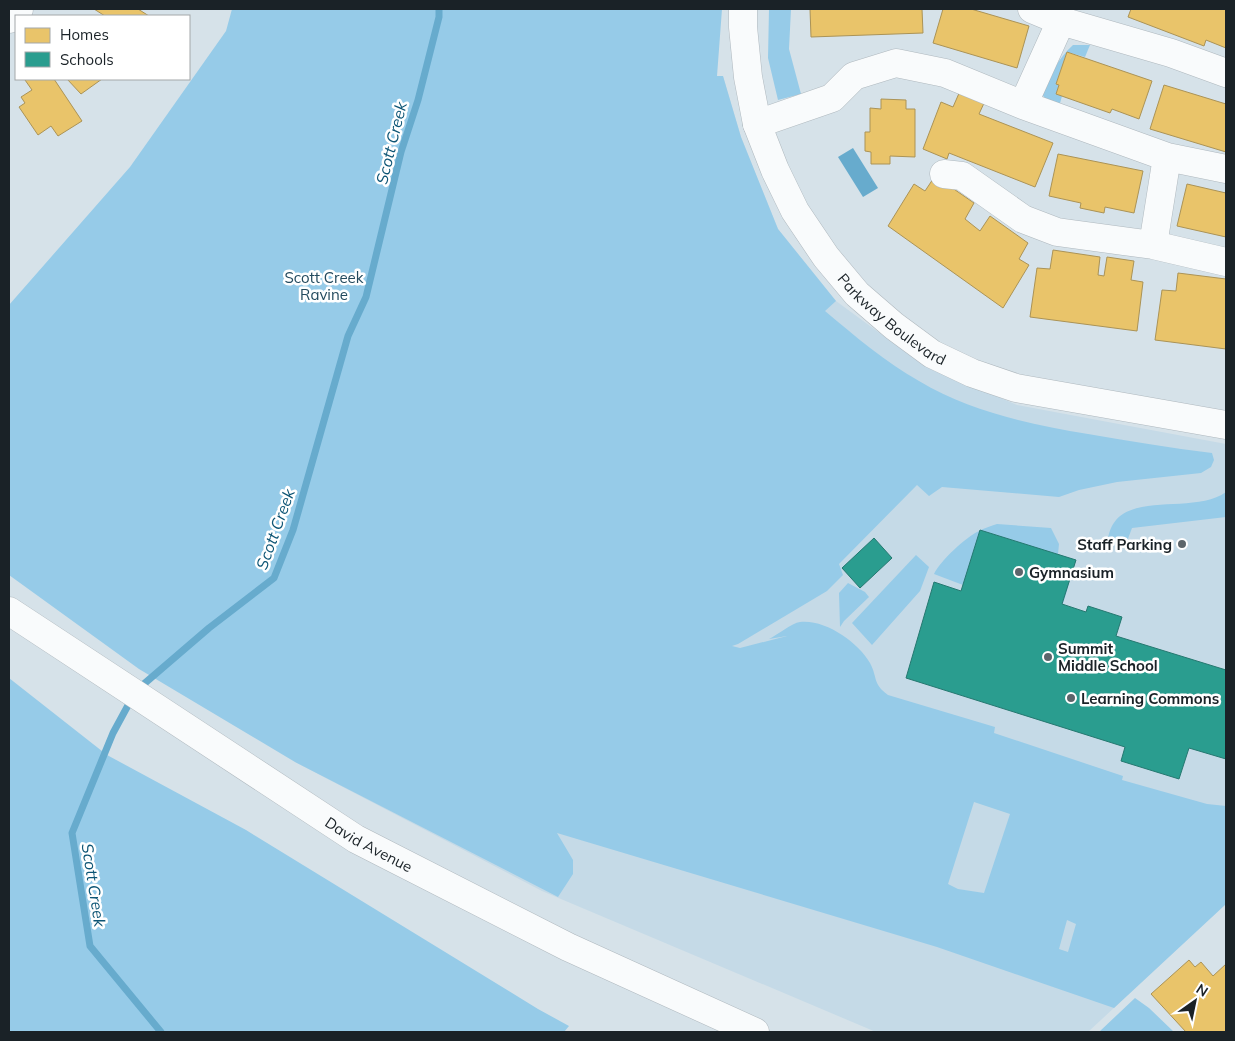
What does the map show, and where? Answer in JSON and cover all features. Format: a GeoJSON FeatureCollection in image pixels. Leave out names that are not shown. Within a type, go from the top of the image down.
{"type":"FeatureCollection","features":[{"type":"Feature","properties":{"kind":"street"},"geometry":{"type":"LineString","coordinates":[[9,19],[19,9]]}},
{"type":"Feature","properties":{"kind":"street","name":"Parkway Boulevard"},"geometry":{"type":"LineString","coordinates":[[743,9],[748,77],[757,124],[775,170],[795,211],[826,258],[857,294],[894,326],[932,354],[972,373],[1016,388],[1226,424]]}},
{"type":"Feature","properties":{"kind":"street"},"geometry":{"type":"LineString","coordinates":[[1032,9],[1061,20],[1171,53],[1226,73]]}},
{"type":"Feature","properties":{"kind":"street"},"geometry":{"type":"LineString","coordinates":[[1023,105],[1061,20]]}},
{"type":"Feature","properties":{"kind":"street"},"geometry":{"type":"LineString","coordinates":[[757,124],[832,98],[854,76],[896,62],[945,73],[1023,105],[1166,157],[1226,169]]}},
{"type":"Feature","properties":{"kind":"street"},"geometry":{"type":"LineString","coordinates":[[1153,245],[1166,157]]}},
{"type":"Feature","properties":{"kind":"street"},"geometry":{"type":"LineString","coordinates":[[944,174],[962,176],[1023,220],[1057,232],[1153,245],[1226,262]]}},
{"type":"Feature","properties":{"kind":"street","name":"David Avenue"},"geometry":{"type":"LineString","coordinates":[[9,610],[356,839],[568,947],[755,1032]]}},
{"type":"Feature","properties":{"kind":"shaded area","name":"Summit Middle School"},"geometry":{"type":"Polygon","coordinates":[[[723,76],[741,137],[778,229],[836,301],[923,365],[1017,405],[1226,444],[1226,904],[1088,1032],[876,1032],[542,891],[295,762],[723,76]]]}},
{"type":"Feature","properties":{"kind":"shaded area"},"geometry":{"type":"Polygon","coordinates":[[[853,148],[878,188],[863,197],[838,157],[853,148]]]}},
{"type":"Feature","properties":{"kind":"green space","name":"Scott Creek Ravine"},"geometry":{"type":"Polygon","coordinates":[[[232,9],[722,9],[717,76],[723,76],[741,137],[778,229],[836,301],[825,311],[894,366],[939,392],[959,401],[980,409],[1044,426],[1134,442],[1212,453],[1214,460],[1211,467],[1201,473],[1117,482],[1079,490],[1059,497],[942,487],[929,496],[917,485],[839,564],[843,575],[827,591],[732,646],[740,648],[787,636],[769,639],[800,622],[820,624],[840,634],[858,647],[870,663],[880,687],[888,695],[995,727],[994,733],[1123,776],[1122,780],[1207,804],[1226,806],[1226,904],[1114,1008],[937,947],[557,833],[573,860],[573,874],[558,897],[295,762],[139,669],[9,575],[9,305],[130,167],[226,31],[232,9]],[[974,802],[948,884],[958,889],[984,893],[1010,814],[974,802]],[[1067,920],[1059,949],[1068,952],[1076,924],[1067,920]]]}},
{"type":"Feature","properties":{"kind":"green space"},"geometry":{"type":"Polygon","coordinates":[[[769,9],[791,9],[789,49],[801,94],[778,100],[768,58],[769,9]]]}},
{"type":"Feature","properties":{"kind":"green space"},"geometry":{"type":"Polygon","coordinates":[[[1073,45],[1090,45],[1085,57],[1067,52],[1056,84],[1059,85],[1056,94],[1062,96],[1059,107],[1046,100],[1042,94],[1054,68],[1063,56],[1073,45]]]}},
{"type":"Feature","properties":{"kind":"green space"},"geometry":{"type":"Polygon","coordinates":[[[1226,492],[1226,517],[1132,528],[1126,544],[1121,546],[1113,544],[1108,539],[1114,523],[1125,513],[1140,507],[1194,502],[1211,499],[1226,492]]]}},
{"type":"Feature","properties":{"kind":"green space","name":"Gymnasium"},"geometry":{"type":"Polygon","coordinates":[[[997,524],[1051,528],[1059,544],[1058,554],[1076,560],[1058,621],[961,591],[963,585],[934,574],[947,556],[967,538],[997,524]]]}},
{"type":"Feature","properties":{"kind":"green space"},"geometry":{"type":"Polygon","coordinates":[[[916,555],[929,567],[920,591],[872,645],[852,623],[916,555]]]}},
{"type":"Feature","properties":{"kind":"green space"},"geometry":{"type":"Polygon","coordinates":[[[848,583],[865,592],[869,597],[840,627],[839,593],[848,583]]]}},
{"type":"Feature","properties":{"kind":"green space"},"geometry":{"type":"Polygon","coordinates":[[[9,678],[107,755],[246,830],[538,1009],[569,1026],[564,1032],[9,1032],[9,678]]]}},
{"type":"Feature","properties":{"kind":"green space"},"geometry":{"type":"Polygon","coordinates":[[[1135,998],[1149,1008],[1174,1032],[1099,1032],[1135,998]]]}},
{"type":"Feature","properties":{"kind":"building: Homes"},"geometry":{"type":"Polygon","coordinates":[[[94,9],[138,9],[147,15],[103,15],[94,9]]]}},
{"type":"Feature","properties":{"kind":"building: Homes"},"geometry":{"type":"Polygon","coordinates":[[[810,9],[922,9],[923,33],[811,37],[810,9]]]}},
{"type":"Feature","properties":{"kind":"building: Homes"},"geometry":{"type":"Polygon","coordinates":[[[943,9],[971,9],[1029,26],[1017,68],[933,43],[943,9]]]}},
{"type":"Feature","properties":{"kind":"building: Homes"},"geometry":{"type":"Polygon","coordinates":[[[1131,9],[1226,9],[1226,48],[1206,40],[1204,46],[1128,17],[1131,9]]]}},
{"type":"Feature","properties":{"kind":"building: Homes"},"geometry":{"type":"Polygon","coordinates":[[[1067,52],[1152,81],[1139,119],[1112,109],[1110,113],[1056,94],[1059,85],[1056,84],[1067,52]]]}},
{"type":"Feature","properties":{"kind":"building: Homes"},"geometry":{"type":"Polygon","coordinates":[[[25,80],[55,80],[82,121],[58,136],[51,126],[38,135],[19,107],[25,103],[21,97],[32,90],[25,80]]]}},
{"type":"Feature","properties":{"kind":"building: Homes"},"geometry":{"type":"Polygon","coordinates":[[[68,80],[101,80],[81,94],[68,80]]]}},
{"type":"Feature","properties":{"kind":"building: Homes"},"geometry":{"type":"Polygon","coordinates":[[[1164,85],[1226,104],[1226,152],[1150,129],[1164,85]]]}},
{"type":"Feature","properties":{"kind":"building: Homes"},"geometry":{"type":"Polygon","coordinates":[[[960,91],[985,101],[979,114],[1053,143],[1035,187],[949,153],[947,159],[923,149],[941,102],[953,107],[960,91]]]}},
{"type":"Feature","properties":{"kind":"building: Homes"},"geometry":{"type":"Polygon","coordinates":[[[881,99],[906,100],[906,109],[915,109],[915,157],[890,156],[890,164],[871,164],[871,152],[865,151],[865,132],[870,132],[870,108],[881,109],[881,99]]]}},
{"type":"Feature","properties":{"kind":"building: Homes"},"geometry":{"type":"Polygon","coordinates":[[[1058,154],[1143,171],[1134,213],[1105,207],[1104,213],[1080,208],[1081,203],[1049,196],[1058,154]]]}},
{"type":"Feature","properties":{"kind":"building: Homes"},"geometry":{"type":"Polygon","coordinates":[[[935,176],[974,203],[965,219],[980,231],[990,216],[1028,243],[1019,259],[1029,265],[1003,308],[888,226],[914,184],[925,191],[935,176]]]}},
{"type":"Feature","properties":{"kind":"building: Homes"},"geometry":{"type":"Polygon","coordinates":[[[1187,184],[1226,193],[1226,237],[1177,226],[1187,184]]]}},
{"type":"Feature","properties":{"kind":"building: Homes"},"geometry":{"type":"Polygon","coordinates":[[[1053,250],[1100,257],[1098,275],[1104,276],[1107,257],[1134,261],[1131,280],[1143,282],[1137,331],[1030,317],[1037,268],[1050,269],[1053,250]]]}},
{"type":"Feature","properties":{"kind":"building: Homes"},"geometry":{"type":"Polygon","coordinates":[[[1178,273],[1226,279],[1226,349],[1155,340],[1162,290],[1176,291],[1178,273]]]}},
{"type":"Feature","properties":{"kind":"building: Homes"},"geometry":{"type":"Polygon","coordinates":[[[1189,960],[1195,967],[1201,962],[1213,976],[1226,964],[1226,1032],[1186,1032],[1151,994],[1189,960]]]}},
{"type":"Feature","properties":{"kind":"building: Schools","name":"Summit Middle School"},"geometry":{"type":"Polygon","coordinates":[[[980,530],[1076,560],[1062,604],[1086,612],[1088,606],[1122,617],[1116,636],[1226,670],[1226,759],[1189,748],[1179,779],[1121,761],[1125,747],[906,678],[934,582],[961,591],[980,530]]]}},
{"type":"Feature","properties":{"kind":"building: Schools"},"geometry":{"type":"Polygon","coordinates":[[[874,538],[892,558],[860,588],[842,568],[874,538]]]}},
{"type":"Feature","properties":{"kind":"waterway","name":"Scott Creek"},"geometry":{"type":"LineString","coordinates":[[138,689],[209,628],[274,578],[293,530],[348,336],[366,297],[401,152],[418,100],[439,17],[439,9]]}},
{"type":"Feature","properties":{"kind":"waterway","name":"Scott Creek"},"geometry":{"type":"LineString","coordinates":[[132,698],[113,733],[72,833],[90,946],[161,1032]]}},
{"type":"Feature","properties":{"kind":"place","name":"Staff Parking"},"geometry":{"type":"Point","coordinates":[1182,544]}},
{"type":"Feature","properties":{"kind":"place","name":"Gymnasium"},"geometry":{"type":"Point","coordinates":[1019,572]}},
{"type":"Feature","properties":{"kind":"place","name":"Summit Middle School"},"geometry":{"type":"Point","coordinates":[1048,657]}},
{"type":"Feature","properties":{"kind":"place","name":"Learning Commons"},"geometry":{"type":"Point","coordinates":[1071,698]}}]}
